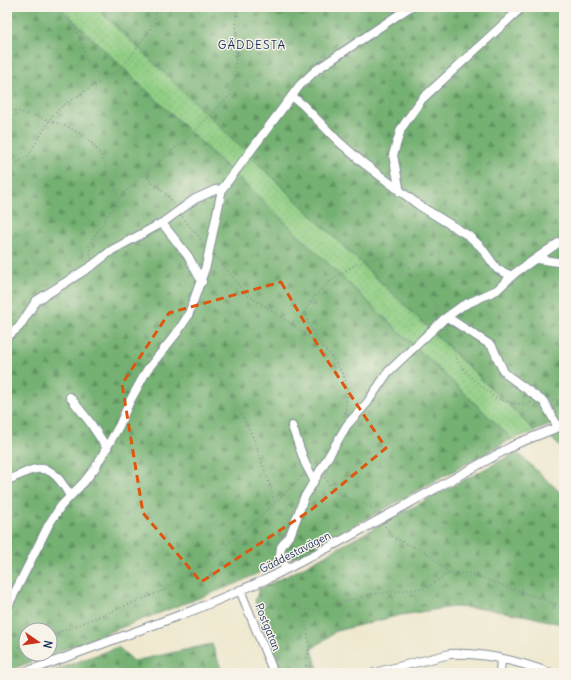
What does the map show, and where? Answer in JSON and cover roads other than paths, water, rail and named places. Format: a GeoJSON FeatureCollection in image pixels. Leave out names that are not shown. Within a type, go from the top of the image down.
{"type":"FeatureCollection","features":[{"type":"Feature","properties":{"kind":"street"},"geometry":{"type":"LineString","coordinates":[[7,608],[49,524],[70,496],[84,482],[107,448],[147,370],[176,334],[188,316],[202,282],[222,189],[300,86],[316,70],[410,7]]}},
{"type":"Feature","properties":{"kind":"street"},"geometry":{"type":"LineString","coordinates":[[400,192],[393,155],[401,129],[422,99],[522,7]]}},
{"type":"Feature","properties":{"kind":"street"},"geometry":{"type":"LineString","coordinates":[[293,97],[303,105],[338,141],[400,192],[469,236],[482,247],[497,269],[512,276]]}},
{"type":"Feature","properties":{"kind":"street"},"geometry":{"type":"LineString","coordinates":[[7,337],[18,327],[36,301],[93,265],[112,250],[162,223],[195,199],[215,190],[222,189]]}},
{"type":"Feature","properties":{"kind":"street"},"geometry":{"type":"LineString","coordinates":[[162,223],[188,256],[202,282]]}},
{"type":"Feature","properties":{"kind":"street"},"geometry":{"type":"LineString","coordinates":[[286,569],[280,557],[281,547],[291,533],[304,498],[347,425],[366,403],[388,372],[445,318],[462,306],[497,290],[512,276],[564,239]]}},
{"type":"Feature","properties":{"kind":"street"},"geometry":{"type":"LineString","coordinates":[[537,259],[564,263]]}},
{"type":"Feature","properties":{"kind":"street"},"geometry":{"type":"LineString","coordinates":[[445,318],[492,346],[505,373],[544,402],[561,426]]}},
{"type":"Feature","properties":{"kind":"street"},"geometry":{"type":"LineString","coordinates":[[70,397],[97,432],[107,448]]}},
{"type":"Feature","properties":{"kind":"street"},"geometry":{"type":"LineString","coordinates":[[292,426],[308,469],[314,480]]}},
{"type":"Feature","properties":{"kind":"street","name":"Gäddestavägen"},"geometry":{"type":"LineString","coordinates":[[24,673],[194,610],[286,569],[518,443],[561,426]]}},
{"type":"Feature","properties":{"kind":"street"},"geometry":{"type":"LineString","coordinates":[[7,481],[31,468],[38,467],[55,474],[63,483],[70,496]]}},
{"type":"Feature","properties":{"kind":"street","name":"Postgatan"},"geometry":{"type":"LineString","coordinates":[[240,590],[274,673]]}},
{"type":"Feature","properties":{"kind":"street"},"geometry":{"type":"LineString","coordinates":[[374,673],[450,654],[473,653],[501,659],[538,671],[550,673]]}},
{"type":"Feature","properties":{"kind":"street"},"geometry":{"type":"LineString","coordinates":[[500,673],[501,659]]}},
{"type":"Feature","properties":{"kind":"district","name":"GÄDDESTA"},"geometry":{"type":"Point","coordinates":[252,44]}}]}
